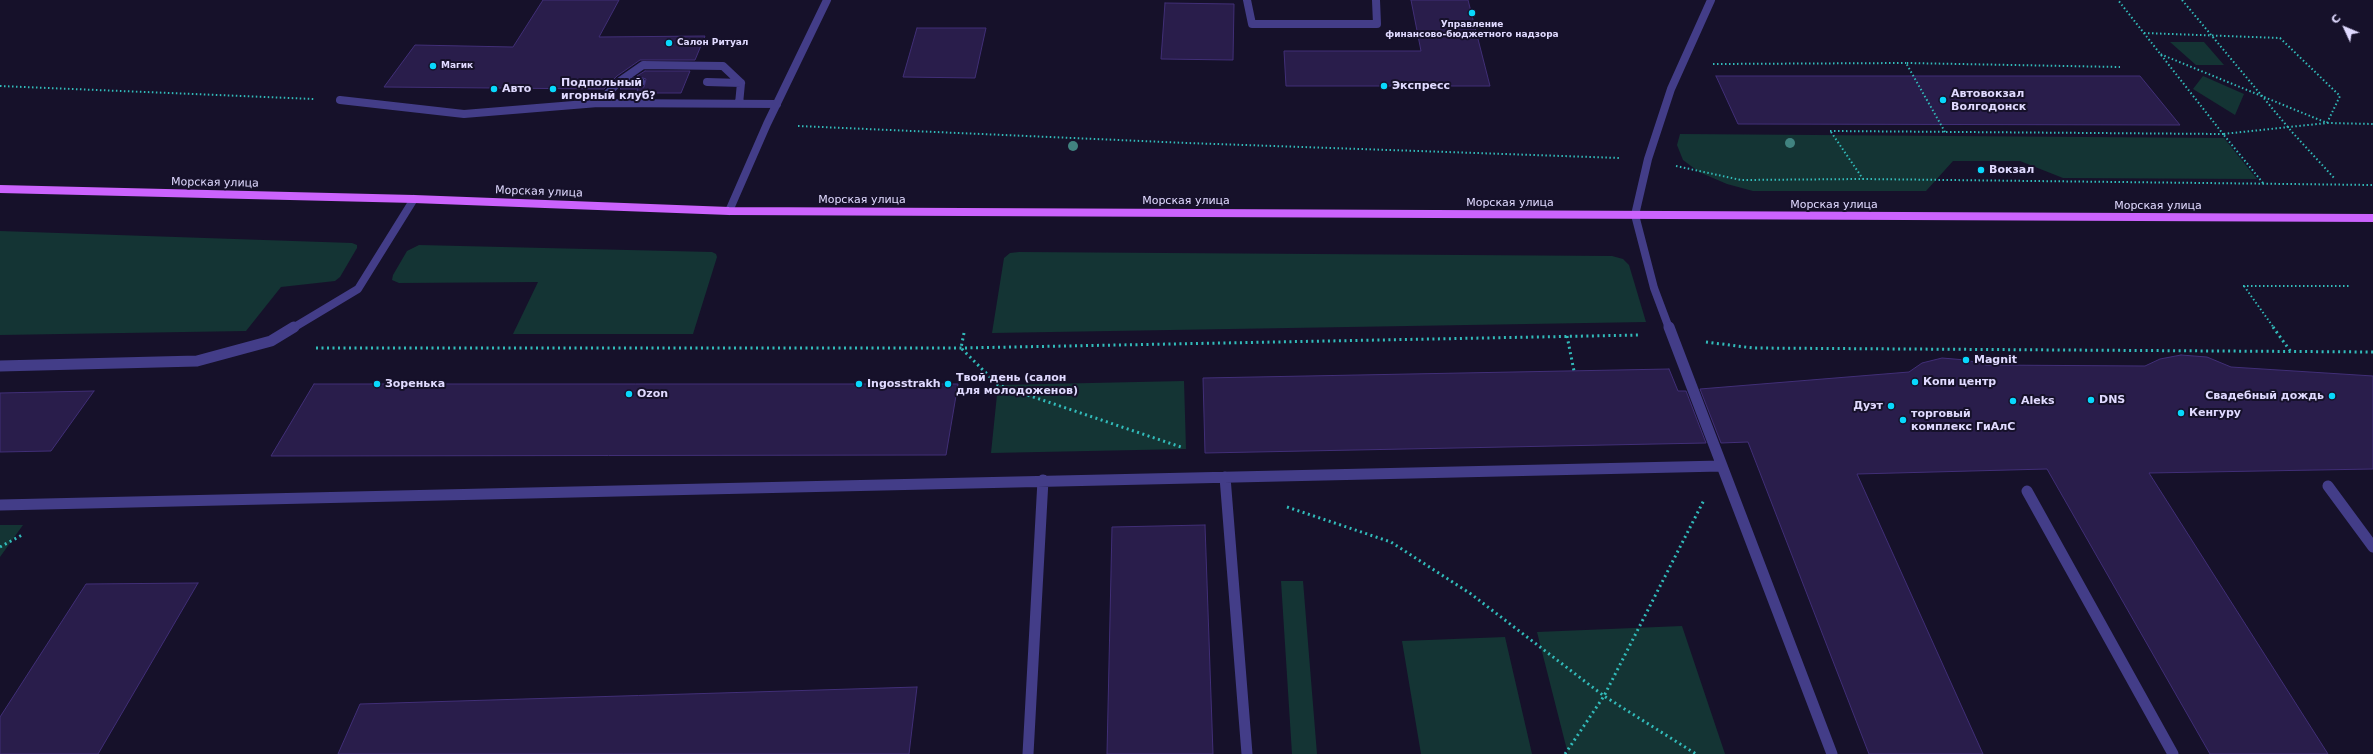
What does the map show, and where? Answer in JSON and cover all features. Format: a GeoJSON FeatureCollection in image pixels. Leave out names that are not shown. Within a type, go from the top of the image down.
{"type":"FeatureCollection","features":[{"type":"Feature","properties":{"kind":"main road","name":"Морская улица"},"geometry":{"type":"LineString","coordinates":[[0,189],[414,199],[729,211],[2373,218]]}},
{"type":"Feature","properties":{"kind":"street"},"geometry":{"type":"LineString","coordinates":[[729,211],[767,124],[827,0]]}},
{"type":"Feature","properties":{"kind":"street"},"geometry":{"type":"LineString","coordinates":[[1247,0],[1252,24],[1377,24],[1376,0]]}},
{"type":"Feature","properties":{"kind":"street"},"geometry":{"type":"LineString","coordinates":[[1711,0],[1671,89],[1648,159],[1635,215],[1654,288],[1832,754]]}},
{"type":"Feature","properties":{"kind":"street"},"geometry":{"type":"LineString","coordinates":[[598,103],[620,81],[643,65],[724,66],[741,83]]}},
{"type":"Feature","properties":{"kind":"street"},"geometry":{"type":"LineString","coordinates":[[620,81],[641,82]]}},
{"type":"Feature","properties":{"kind":"street"},"geometry":{"type":"LineString","coordinates":[[707,82],[741,83]]}},
{"type":"Feature","properties":{"kind":"street"},"geometry":{"type":"LineString","coordinates":[[739,104],[741,83]]}},
{"type":"Feature","properties":{"kind":"street"},"geometry":{"type":"LineString","coordinates":[[340,100],[464,114],[598,103],[777,104]]}},
{"type":"Feature","properties":{"kind":"street"},"geometry":{"type":"LineString","coordinates":[[0,366],[197,361],[271,341],[358,289],[414,199]]}},
{"type":"Feature","properties":{"kind":"street"},"geometry":{"type":"LineString","coordinates":[[0,505],[1043,480],[1721,466]]}},
{"type":"Feature","properties":{"kind":"street"},"geometry":{"type":"LineString","coordinates":[[1225,477],[1247,754]]}},
{"type":"Feature","properties":{"kind":"street"},"geometry":{"type":"LineString","coordinates":[[1028,754],[1043,480]]}},
{"type":"Feature","properties":{"kind":"street"},"geometry":{"type":"LineString","coordinates":[[2328,486],[2373,547]]}},
{"type":"Feature","properties":{"kind":"street"},"geometry":{"type":"LineString","coordinates":[[2027,491],[2173,754]]}},
{"type":"Feature","properties":{"kind":"path"},"geometry":{"type":"LineString","coordinates":[[2118,0],[2263,183]]}},
{"type":"Feature","properties":{"kind":"path"},"geometry":{"type":"LineString","coordinates":[[2182,0],[2260,94],[2335,179]]}},
{"type":"Feature","properties":{"kind":"path"},"geometry":{"type":"LineString","coordinates":[[2144,33],[2280,38],[2340,96],[2327,123]]}},
{"type":"Feature","properties":{"kind":"path"},"geometry":{"type":"LineString","coordinates":[[2160,54],[2260,94],[2327,123]]}},
{"type":"Feature","properties":{"kind":"path"},"geometry":{"type":"LineString","coordinates":[[1906,63],[1945,132]]}},
{"type":"Feature","properties":{"kind":"path"},"geometry":{"type":"LineString","coordinates":[[1711,64],[1906,63],[2120,68]]}},
{"type":"Feature","properties":{"kind":"path"},"geometry":{"type":"LineString","coordinates":[[0,86],[340,100]]}},
{"type":"Feature","properties":{"kind":"path"},"geometry":{"type":"LineString","coordinates":[[1863,179],[1830,131],[2223,134],[2327,123],[2373,124]]}},
{"type":"Feature","properties":{"kind":"path"},"geometry":{"type":"LineString","coordinates":[[767,124],[1187,143],[1648,159],[1741,180],[1863,179],[2373,184]]}},
{"type":"Feature","properties":{"kind":"path"},"geometry":{"type":"LineString","coordinates":[[2291,352],[2243,286],[2350,286]]}},
{"type":"Feature","properties":{"kind":"path"},"geometry":{"type":"LineString","coordinates":[[961,348],[964,333]]}},
{"type":"Feature","properties":{"kind":"path"},"geometry":{"type":"LineString","coordinates":[[310,348],[961,348],[1655,334],[1753,348],[2373,352]]}},
{"type":"Feature","properties":{"kind":"path"},"geometry":{"type":"LineString","coordinates":[[1567,336],[1574,371]]}},
{"type":"Feature","properties":{"kind":"path"},"geometry":{"type":"LineString","coordinates":[[1565,754],[1604,696],[1721,466]]}},
{"type":"Feature","properties":{"kind":"path"},"geometry":{"type":"LineString","coordinates":[[1391,542],[1471,594],[1604,696],[1696,754]]}},
{"type":"Feature","properties":{"kind":"green space"},"geometry":{"type":"Polygon","coordinates":[[[2170,42],[2204,42],[2224,65],[2196,65],[2170,42]]]}},
{"type":"Feature","properties":{"kind":"green space"},"geometry":{"type":"Polygon","coordinates":[[[2203,76],[2244,94],[2235,115],[2193,89],[2203,76]]]}},
{"type":"Feature","properties":{"kind":"green space"},"geometry":{"type":"Polygon","coordinates":[[[1680,134],[2224,138],[2257,179],[2063,178],[2020,161],[1953,161],[1926,191],[1753,191],[1727,184],[1699,172],[1683,160],[1677,145],[1680,134]]]}},
{"type":"Feature","properties":{"kind":"green space"},"geometry":{"type":"Polygon","coordinates":[[[0,231],[352,243],[357,245],[357,248],[340,277],[335,281],[281,287],[246,331],[0,335],[0,231]]]}},
{"type":"Feature","properties":{"kind":"green space"},"geometry":{"type":"Polygon","coordinates":[[[419,245],[712,252],[716,254],[717,257],[693,334],[513,334],[538,282],[399,283],[392,280],[393,275],[407,251],[419,245]]]}},
{"type":"Feature","properties":{"kind":"green space"},"geometry":{"type":"Polygon","coordinates":[[[1010,253],[1612,256],[1623,259],[1629,265],[1646,322],[992,333],[1004,258],[1010,253]]]}},
{"type":"Feature","properties":{"kind":"green space"},"geometry":{"type":"Polygon","coordinates":[[[1184,381],[1186,449],[991,453],[998,385],[1184,381]]]}},
{"type":"Feature","properties":{"kind":"green space"},"geometry":{"type":"Polygon","coordinates":[[[0,525],[23,525],[0,557],[0,525]]]}},
{"type":"Feature","properties":{"kind":"green space"},"geometry":{"type":"Polygon","coordinates":[[[1281,581],[1303,581],[1317,754],[1292,754],[1281,581]]]}},
{"type":"Feature","properties":{"kind":"green space"},"geometry":{"type":"Polygon","coordinates":[[[1682,626],[1725,754],[1568,754],[1537,632],[1682,626]]]}},
{"type":"Feature","properties":{"kind":"green space"},"geometry":{"type":"Polygon","coordinates":[[[1505,637],[1532,754],[1421,754],[1402,641],[1505,637]]]}},
{"type":"Feature","properties":{"kind":"building"},"geometry":{"type":"Polygon","coordinates":[[[543,0],[619,0],[599,37],[705,36],[695,60],[640,60],[617,76],[604,89],[384,87],[415,45],[513,47],[543,0]]]}},
{"type":"Feature","properties":{"kind":"building"},"geometry":{"type":"Polygon","coordinates":[[[1411,0],[1468,0],[1490,86],[1286,86],[1284,51],[1421,51],[1411,0]]]}},
{"type":"Feature","properties":{"kind":"building"},"geometry":{"type":"Polygon","coordinates":[[[1165,3],[1234,4],[1233,60],[1161,59],[1165,3]]]}},
{"type":"Feature","properties":{"kind":"building"},"geometry":{"type":"Polygon","coordinates":[[[917,28],[986,28],[975,78],[903,77],[917,28]]]}},
{"type":"Feature","properties":{"kind":"building"},"geometry":{"type":"Polygon","coordinates":[[[645,71],[690,71],[681,93],[636,93],[638,89],[620,89],[622,87],[644,87],[646,79],[637,76],[645,71]]]}},
{"type":"Feature","properties":{"kind":"building","name":"Автовокзал Волгодонск"},"geometry":{"type":"Polygon","coordinates":[[[1716,76],[2140,76],[2180,125],[1738,124],[1716,76]]]}},
{"type":"Feature","properties":{"kind":"building"},"geometry":{"type":"Polygon","coordinates":[[[2181,355],[2207,357],[2231,367],[2373,376],[2373,469],[2149,473],[2328,754],[2210,754],[2047,469],[1857,474],[1983,754],[1869,754],[1748,442],[1721,443],[1700,389],[1909,372],[1922,363],[1942,358],[1966,360],[1986,365],[2145,366],[2160,359],[2181,355]]]}},
{"type":"Feature","properties":{"kind":"building"},"geometry":{"type":"Polygon","coordinates":[[[1669,369],[1678,391],[1686,391],[1706,443],[1205,453],[1203,378],[1669,369]]]}},
{"type":"Feature","properties":{"kind":"building"},"geometry":{"type":"Polygon","coordinates":[[[314,384],[958,384],[946,455],[271,456],[314,384]]]}},
{"type":"Feature","properties":{"kind":"building"},"geometry":{"type":"Polygon","coordinates":[[[94,391],[51,451],[0,452],[0,393],[94,391]]]}},
{"type":"Feature","properties":{"kind":"building"},"geometry":{"type":"Polygon","coordinates":[[[1205,525],[1213,754],[1107,754],[1112,527],[1205,525]]]}},
{"type":"Feature","properties":{"kind":"building"},"geometry":{"type":"Polygon","coordinates":[[[198,583],[98,754],[0,754],[0,717],[86,584],[198,583]]]}},
{"type":"Feature","properties":{"kind":"building"},"geometry":{"type":"Polygon","coordinates":[[[917,687],[909,754],[338,754],[360,704],[917,687]]]}},
{"type":"Feature","properties":{"kind":"place","name":"Управление финансово-бюджетного надзора"},"geometry":{"type":"Point","coordinates":[1472,13]}},
{"type":"Feature","properties":{"kind":"place","name":"Салон Ритуал"},"geometry":{"type":"Point","coordinates":[669,43]}},
{"type":"Feature","properties":{"kind":"place","name":"Магик"},"geometry":{"type":"Point","coordinates":[433,66]}},
{"type":"Feature","properties":{"kind":"place","name":"Экспресс"},"geometry":{"type":"Point","coordinates":[1384,86]}},
{"type":"Feature","properties":{"kind":"place","name":"Авто"},"geometry":{"type":"Point","coordinates":[494,89]}},
{"type":"Feature","properties":{"kind":"place","name":"Подпольный игорный клуб?"},"geometry":{"type":"Point","coordinates":[553,89]}},
{"type":"Feature","properties":{"kind":"place","name":"Автовокзал Волгодонск"},"geometry":{"type":"Point","coordinates":[1943,100]}},
{"type":"Feature","properties":{"kind":"place","name":"Вокзал"},"geometry":{"type":"Point","coordinates":[1981,170]}},
{"type":"Feature","properties":{"kind":"place","name":"Magnit"},"geometry":{"type":"Point","coordinates":[1966,360]}},
{"type":"Feature","properties":{"kind":"place","name":"Копи центр"},"geometry":{"type":"Point","coordinates":[1915,382]}},
{"type":"Feature","properties":{"kind":"place","name":"Зоренька"},"geometry":{"type":"Point","coordinates":[377,384]}},
{"type":"Feature","properties":{"kind":"place","name":"Ingosstrakh"},"geometry":{"type":"Point","coordinates":[859,384]}},
{"type":"Feature","properties":{"kind":"place","name":"Твой день (салон для молодоженов)"},"geometry":{"type":"Point","coordinates":[948,384]}},
{"type":"Feature","properties":{"kind":"place","name":"Ozon"},"geometry":{"type":"Point","coordinates":[629,394]}},
{"type":"Feature","properties":{"kind":"place","name":"Свадебный дождь"},"geometry":{"type":"Point","coordinates":[2332,396]}},
{"type":"Feature","properties":{"kind":"place","name":"DNS"},"geometry":{"type":"Point","coordinates":[2091,400]}},
{"type":"Feature","properties":{"kind":"place","name":"Aleks"},"geometry":{"type":"Point","coordinates":[2013,401]}},
{"type":"Feature","properties":{"kind":"place","name":"Дуэт"},"geometry":{"type":"Point","coordinates":[1891,406]}},
{"type":"Feature","properties":{"kind":"place","name":"Кенгуру"},"geometry":{"type":"Point","coordinates":[2181,413]}},
{"type":"Feature","properties":{"kind":"place","name":"торговый комплекс ГиАлС"},"geometry":{"type":"Point","coordinates":[1903,420]}}]}
